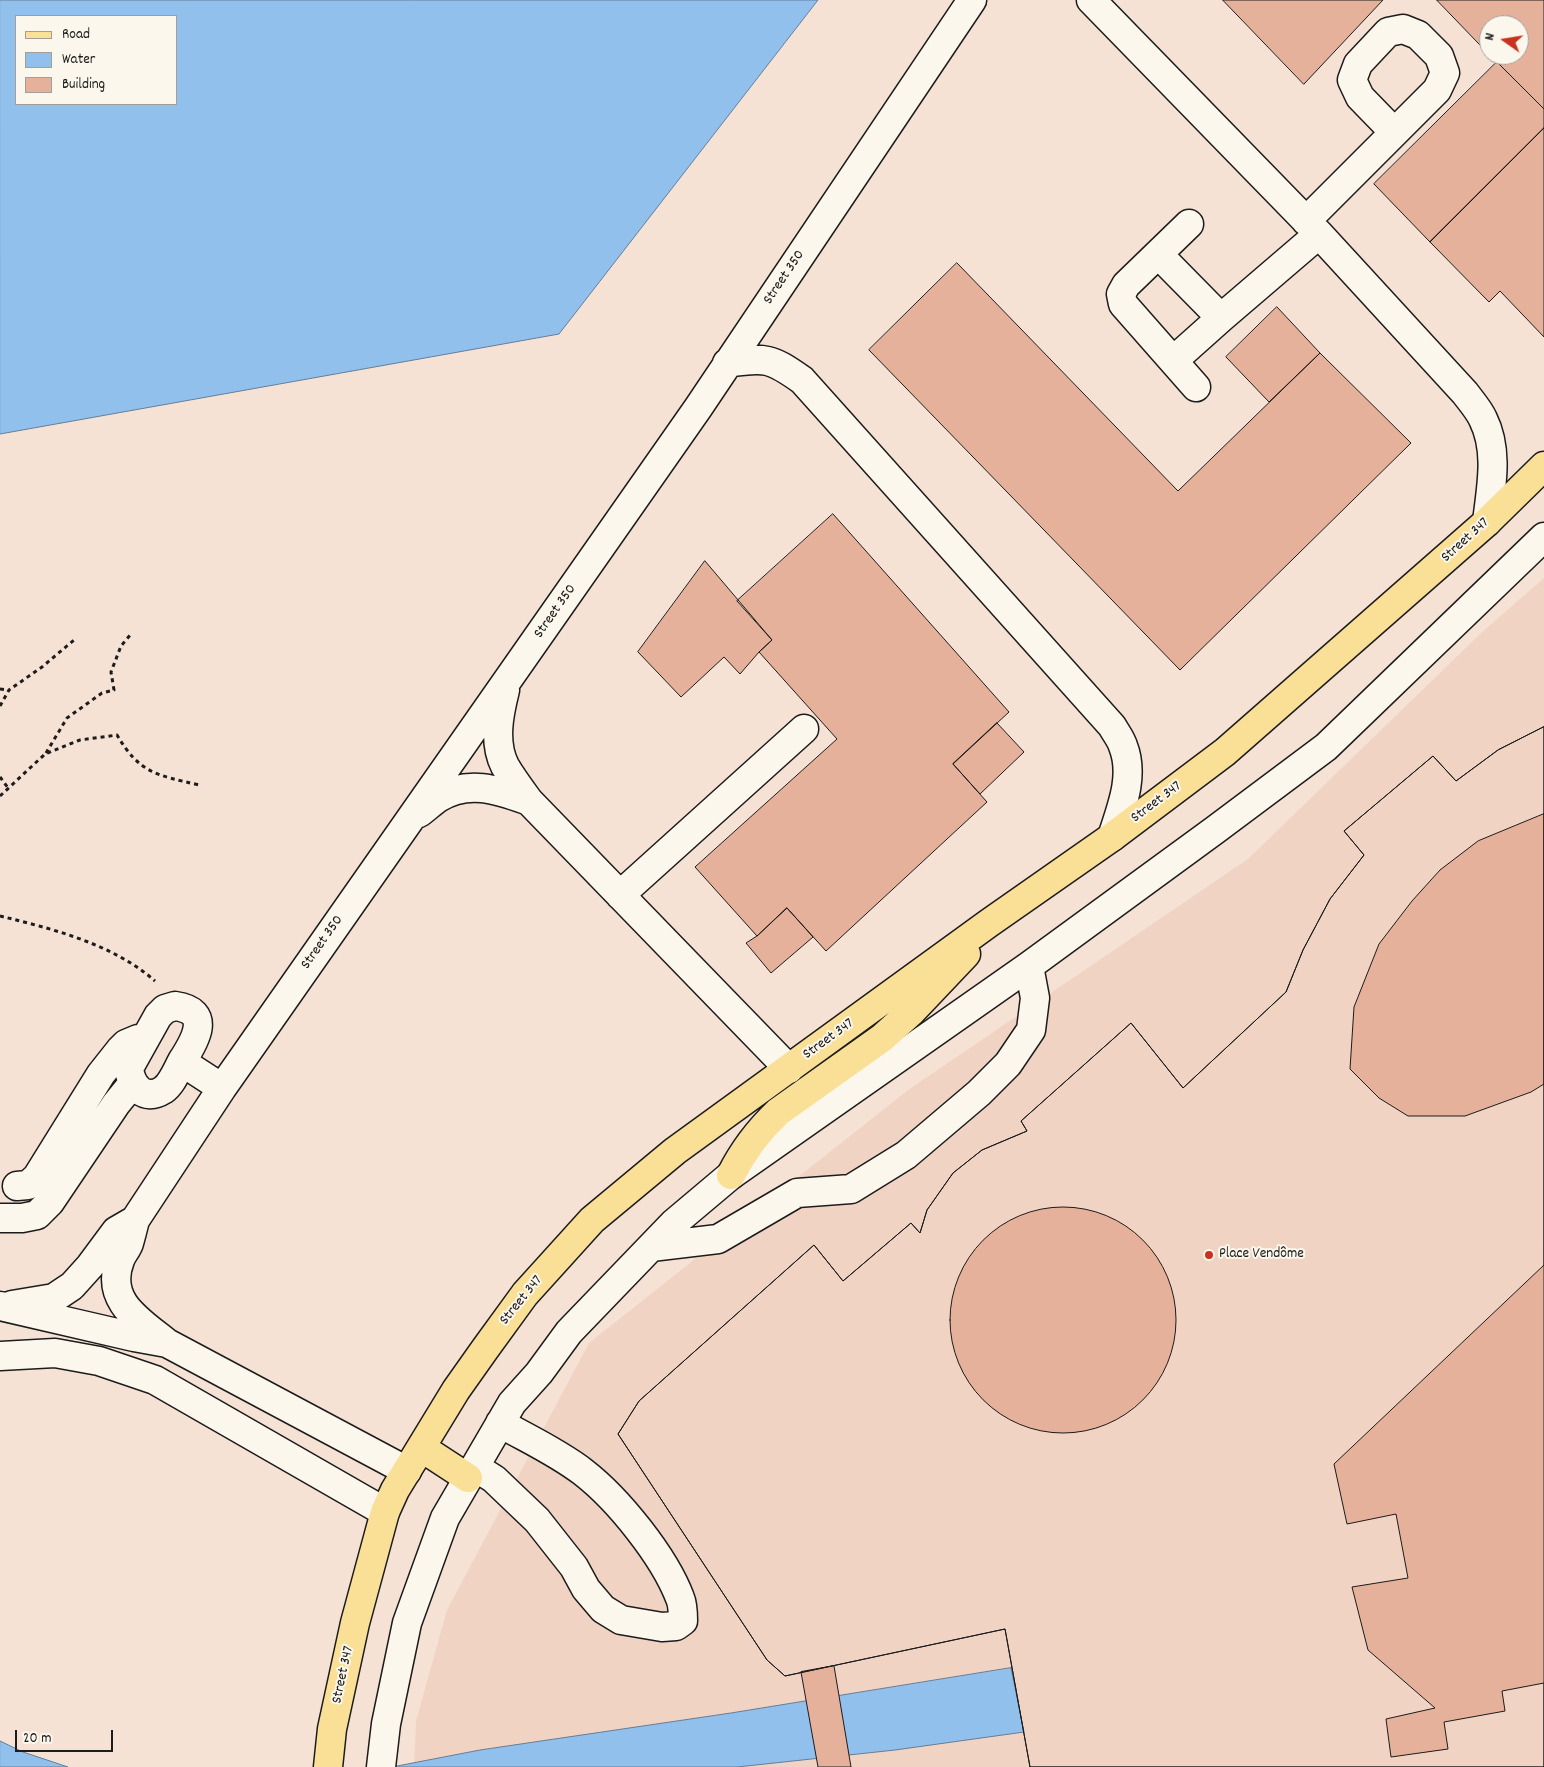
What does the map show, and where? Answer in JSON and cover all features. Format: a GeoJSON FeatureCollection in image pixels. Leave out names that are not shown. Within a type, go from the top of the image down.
{"type":"FeatureCollection","features":[{"type":"Feature","properties":{"kind":"main road","name":"Street 347"},"geometry":{"type":"LineString","coordinates":[[328,1767],[332,1729],[354,1623],[384,1512],[394,1490],[422,1448],[456,1390],[525,1294],[592,1220],[676,1151],[990,923],[1112,837],[1225,752],[1487,522],[1544,466]]}},
{"type":"Feature","properties":{"kind":"main road"},"geometry":{"type":"LineString","coordinates":[[731,1176],[739,1158],[763,1126],[778,1112],[882,1038],[911,1012],[959,962],[990,923]]}},
{"type":"Feature","properties":{"kind":"main road"},"geometry":{"type":"LineString","coordinates":[[422,1448],[471,1472]]}},
{"type":"Feature","properties":{"kind":"street","name":"Street 350"},"geometry":{"type":"LineString","coordinates":[[135,1220],[222,1088],[406,822],[693,416],[972,0]]}},
{"type":"Feature","properties":{"kind":"street"},"geometry":{"type":"LineString","coordinates":[[1091,0],[1313,228],[1465,393],[1483,417],[1492,442],[1493,477],[1487,522]]}},
{"type":"Feature","properties":{"kind":"street"},"geometry":{"type":"LineString","coordinates":[[1174,360],[1221,318],[1313,228],[1394,132]]}},
{"type":"Feature","properties":{"kind":"street"},"geometry":{"type":"LineString","coordinates":[[1190,224],[1126,285],[1121,294],[1123,304],[1196,387]]}},
{"type":"Feature","properties":{"kind":"street"},"geometry":{"type":"LineString","coordinates":[[1158,254],[1221,318]]}},
{"type":"Feature","properties":{"kind":"street"},"geometry":{"type":"LineString","coordinates":[[727,363],[763,359],[778,363],[802,380],[1112,726],[1123,745],[1127,760],[1128,781],[1112,837]]}},
{"type":"Feature","properties":{"kind":"street"},"geometry":{"type":"LineString","coordinates":[[381,1767],[386,1724],[407,1623],[445,1518],[512,1403],[569,1332],[674,1223],[731,1176],[1029,966],[1326,747],[1544,537]]}},
{"type":"Feature","properties":{"kind":"street"},"geometry":{"type":"LineString","coordinates":[[508,680],[499,718],[498,743],[504,765],[529,801],[789,1069]]}},
{"type":"Feature","properties":{"kind":"street"},"geometry":{"type":"LineString","coordinates":[[620,895],[804,729]]}},
{"type":"Feature","properties":{"kind":"street"},"geometry":{"type":"LineString","coordinates":[[406,822],[439,798],[468,787],[494,789],[529,801]]}},
{"type":"Feature","properties":{"kind":"street"},"geometry":{"type":"LineString","coordinates":[[651,1247],[718,1238],[798,1193],[850,1189],[906,1154],[979,1093],[1008,1064],[1031,1030],[1035,998],[1029,966]]}},
{"type":"Feature","properties":{"kind":"street"},"geometry":{"type":"LineString","coordinates":[[175,1006],[184,1008],[192,1013],[198,1022],[195,1041],[169,1084],[162,1090],[152,1093],[143,1092],[134,1087],[130,1078],[129,1068],[158,1016],[165,1009],[175,1006]]}},
{"type":"Feature","properties":{"kind":"street"},"geometry":{"type":"LineString","coordinates":[[17,1186],[28,1185],[37,1177],[101,1074],[120,1050],[133,1040],[145,1037]]}},
{"type":"Feature","properties":{"kind":"street"},"geometry":{"type":"LineString","coordinates":[[182,1062],[222,1088]]}},
{"type":"Feature","properties":{"kind":"street"},"geometry":{"type":"LineString","coordinates":[[0,1218],[22,1218],[37,1215],[50,1202],[116,1104],[133,1083]]}},
{"type":"Feature","properties":{"kind":"street"},"geometry":{"type":"LineString","coordinates":[[2,1307],[54,1298],[72,1286],[90,1266],[116,1231],[135,1220]]}},
{"type":"Feature","properties":{"kind":"street"},"geometry":{"type":"LineString","coordinates":[[135,1220],[129,1244],[120,1260],[116,1275],[118,1292],[128,1311],[167,1343],[407,1471]]}},
{"type":"Feature","properties":{"kind":"street"},"geometry":{"type":"LineString","coordinates":[[2,1307],[167,1343]]}},
{"type":"Feature","properties":{"kind":"street"},"geometry":{"type":"LineString","coordinates":[[0,1356],[55,1353],[99,1361],[155,1380],[384,1512]]}},
{"type":"Feature","properties":{"kind":"street"},"geometry":{"type":"LineString","coordinates":[[471,1472],[494,1480],[537,1520],[574,1567],[586,1589],[603,1609],[621,1620],[662,1627],[676,1626],[683,1621],[681,1600],[669,1574],[639,1532],[607,1494],[584,1472],[553,1452],[500,1424]]}},
{"type":"Feature","properties":{"kind":"path"},"geometry":{"type":"LineString","coordinates":[[0,796],[45,754],[67,718],[102,694],[114,690],[110,672],[121,646],[132,634]]}},
{"type":"Feature","properties":{"kind":"path"},"geometry":{"type":"LineString","coordinates":[[0,706],[10,690],[48,663],[74,640]]}},
{"type":"Feature","properties":{"kind":"path"},"geometry":{"type":"LineString","coordinates":[[0,689],[10,690]]}},
{"type":"Feature","properties":{"kind":"path"},"geometry":{"type":"LineString","coordinates":[[45,754],[80,740],[116,735],[126,752],[141,766],[156,774],[199,785]]}},
{"type":"Feature","properties":{"kind":"path"},"geometry":{"type":"LineString","coordinates":[[0,777],[8,788]]}},
{"type":"Feature","properties":{"kind":"path"},"geometry":{"type":"LineString","coordinates":[[0,916],[70,936],[118,955],[140,968],[162,987],[175,1006]]}},
{"type":"Feature","properties":{"kind":"shaded area","name":"Place Vendôme"},"geometry":{"type":"Polygon","coordinates":[[[1544,578],[1544,1767],[414,1767],[416,1721],[447,1610],[589,1343],[908,1090],[1248,859],[1480,634],[1544,578]]]}},
{"type":"Feature","properties":{"kind":"water"},"geometry":{"type":"Polygon","coordinates":[[[0,0],[818,0],[559,334],[0,434],[0,0]]]}},
{"type":"Feature","properties":{"kind":"water"},"geometry":{"type":"Polygon","coordinates":[[[1011,1668],[1024,1732],[895,1750],[737,1767],[392,1767],[480,1750],[731,1713],[1011,1668]]]}},
{"type":"Feature","properties":{"kind":"water"},"geometry":{"type":"Polygon","coordinates":[[[0,1741],[23,1752],[68,1767],[0,1767],[0,1741]]]}},
{"type":"Feature","properties":{"kind":"building"},"geometry":{"type":"Polygon","coordinates":[[[1223,0],[1383,0],[1304,84],[1223,0]]]}},
{"type":"Feature","properties":{"kind":"building"},"geometry":{"type":"Polygon","coordinates":[[[1437,0],[1544,0],[1544,109],[1500,65],[1529,65],[1529,15],[1479,15],[1479,44],[1437,0]]]}},
{"type":"Feature","properties":{"kind":"building"},"geometry":{"type":"Polygon","coordinates":[[[1494,65],[1500,65],[1544,109],[1544,128],[1430,242],[1374,184],[1494,65]]]}},
{"type":"Feature","properties":{"kind":"building"},"geometry":{"type":"Polygon","coordinates":[[[1544,128],[1544,337],[1500,291],[1489,302],[1430,242],[1544,128]]]}},
{"type":"Feature","properties":{"kind":"building"},"geometry":{"type":"Polygon","coordinates":[[[957,263],[1178,491],[1320,353],[1411,443],[1180,670],[869,350],[957,263]]]}},
{"type":"Feature","properties":{"kind":"building"},"geometry":{"type":"Polygon","coordinates":[[[1277,307],[1320,353],[1269,402],[1226,357],[1277,307]]]}},
{"type":"Feature","properties":{"kind":"building"},"geometry":{"type":"Polygon","coordinates":[[[833,514],[1009,712],[953,764],[987,802],[826,951],[787,908],[757,936],[695,867],[837,739],[759,652],[772,640],[737,601],[833,514]]]}},
{"type":"Feature","properties":{"kind":"building"},"geometry":{"type":"Polygon","coordinates":[[[705,561],[772,640],[740,674],[724,657],[681,697],[638,652],[705,561]]]}},
{"type":"Feature","properties":{"kind":"building"},"geometry":{"type":"Polygon","coordinates":[[[997,723],[1024,752],[980,794],[953,764],[997,723]]]}},
{"type":"Feature","properties":{"kind":"building","name":"Place Vendôme"},"geometry":{"type":"Polygon","coordinates":[[[1544,727],[1544,1265],[1334,1464],[1347,1524],[1396,1514],[1408,1578],[1352,1587],[1368,1650],[1435,1708],[1386,1719],[1391,1757],[1448,1749],[1444,1722],[1505,1711],[1502,1691],[1544,1683],[1544,1767],[1030,1767],[1005,1629],[785,1676],[767,1660],[618,1434],[639,1401],[814,1245],[843,1281],[911,1223],[920,1233],[927,1210],[953,1173],[982,1150],[1027,1131],[1021,1121],[1131,1023],[1183,1088],[1286,992],[1303,950],[1330,899],[1364,855],[1344,831],[1433,756],[1456,781],[1498,750],[1544,727]]]}},
{"type":"Feature","properties":{"kind":"building","name":"Place Vendôme"},"geometry":{"type":"Polygon","coordinates":[[[1544,727],[1544,1767],[1030,1767],[1005,1629],[785,1676],[767,1660],[618,1434],[639,1401],[814,1245],[843,1281],[911,1223],[920,1233],[927,1210],[953,1173],[982,1150],[1027,1131],[1021,1121],[1131,1023],[1183,1088],[1286,992],[1303,950],[1330,899],[1364,855],[1344,831],[1433,756],[1456,781],[1498,750],[1544,727]]]}},
{"type":"Feature","properties":{"kind":"building"},"geometry":{"type":"Polygon","coordinates":[[[1544,814],[1544,1084],[1531,1092],[1465,1116],[1408,1116],[1379,1098],[1350,1069],[1354,1007],[1379,944],[1412,901],[1440,870],[1478,841],[1544,814]]]}},
{"type":"Feature","properties":{"kind":"building"},"geometry":{"type":"Polygon","coordinates":[[[787,908],[813,937],[771,973],[746,943],[757,936],[787,908]]]}},
{"type":"Feature","properties":{"kind":"building"},"geometry":{"type":"Polygon","coordinates":[[[1052,1207],[1074,1207],[1106,1215],[1116,1220],[1135,1232],[1151,1248],[1168,1277],[1174,1298],[1176,1320],[1174,1342],[1168,1363],[1151,1392],[1135,1408],[1106,1425],[1074,1433],[1052,1433],[1020,1425],[1010,1420],[991,1408],[975,1392],[958,1363],[950,1331],[950,1309],[958,1277],[963,1267],[975,1248],[991,1232],[1020,1215],[1052,1207]]]}},
{"type":"Feature","properties":{"kind":"building"},"geometry":{"type":"Polygon","coordinates":[[[834,1666],[851,1767],[818,1767],[801,1672],[834,1666]]]}},
{"type":"Feature","properties":{"kind":"place","name":"Place Vendôme"},"geometry":{"type":"Point","coordinates":[1209,1255]}}]}
